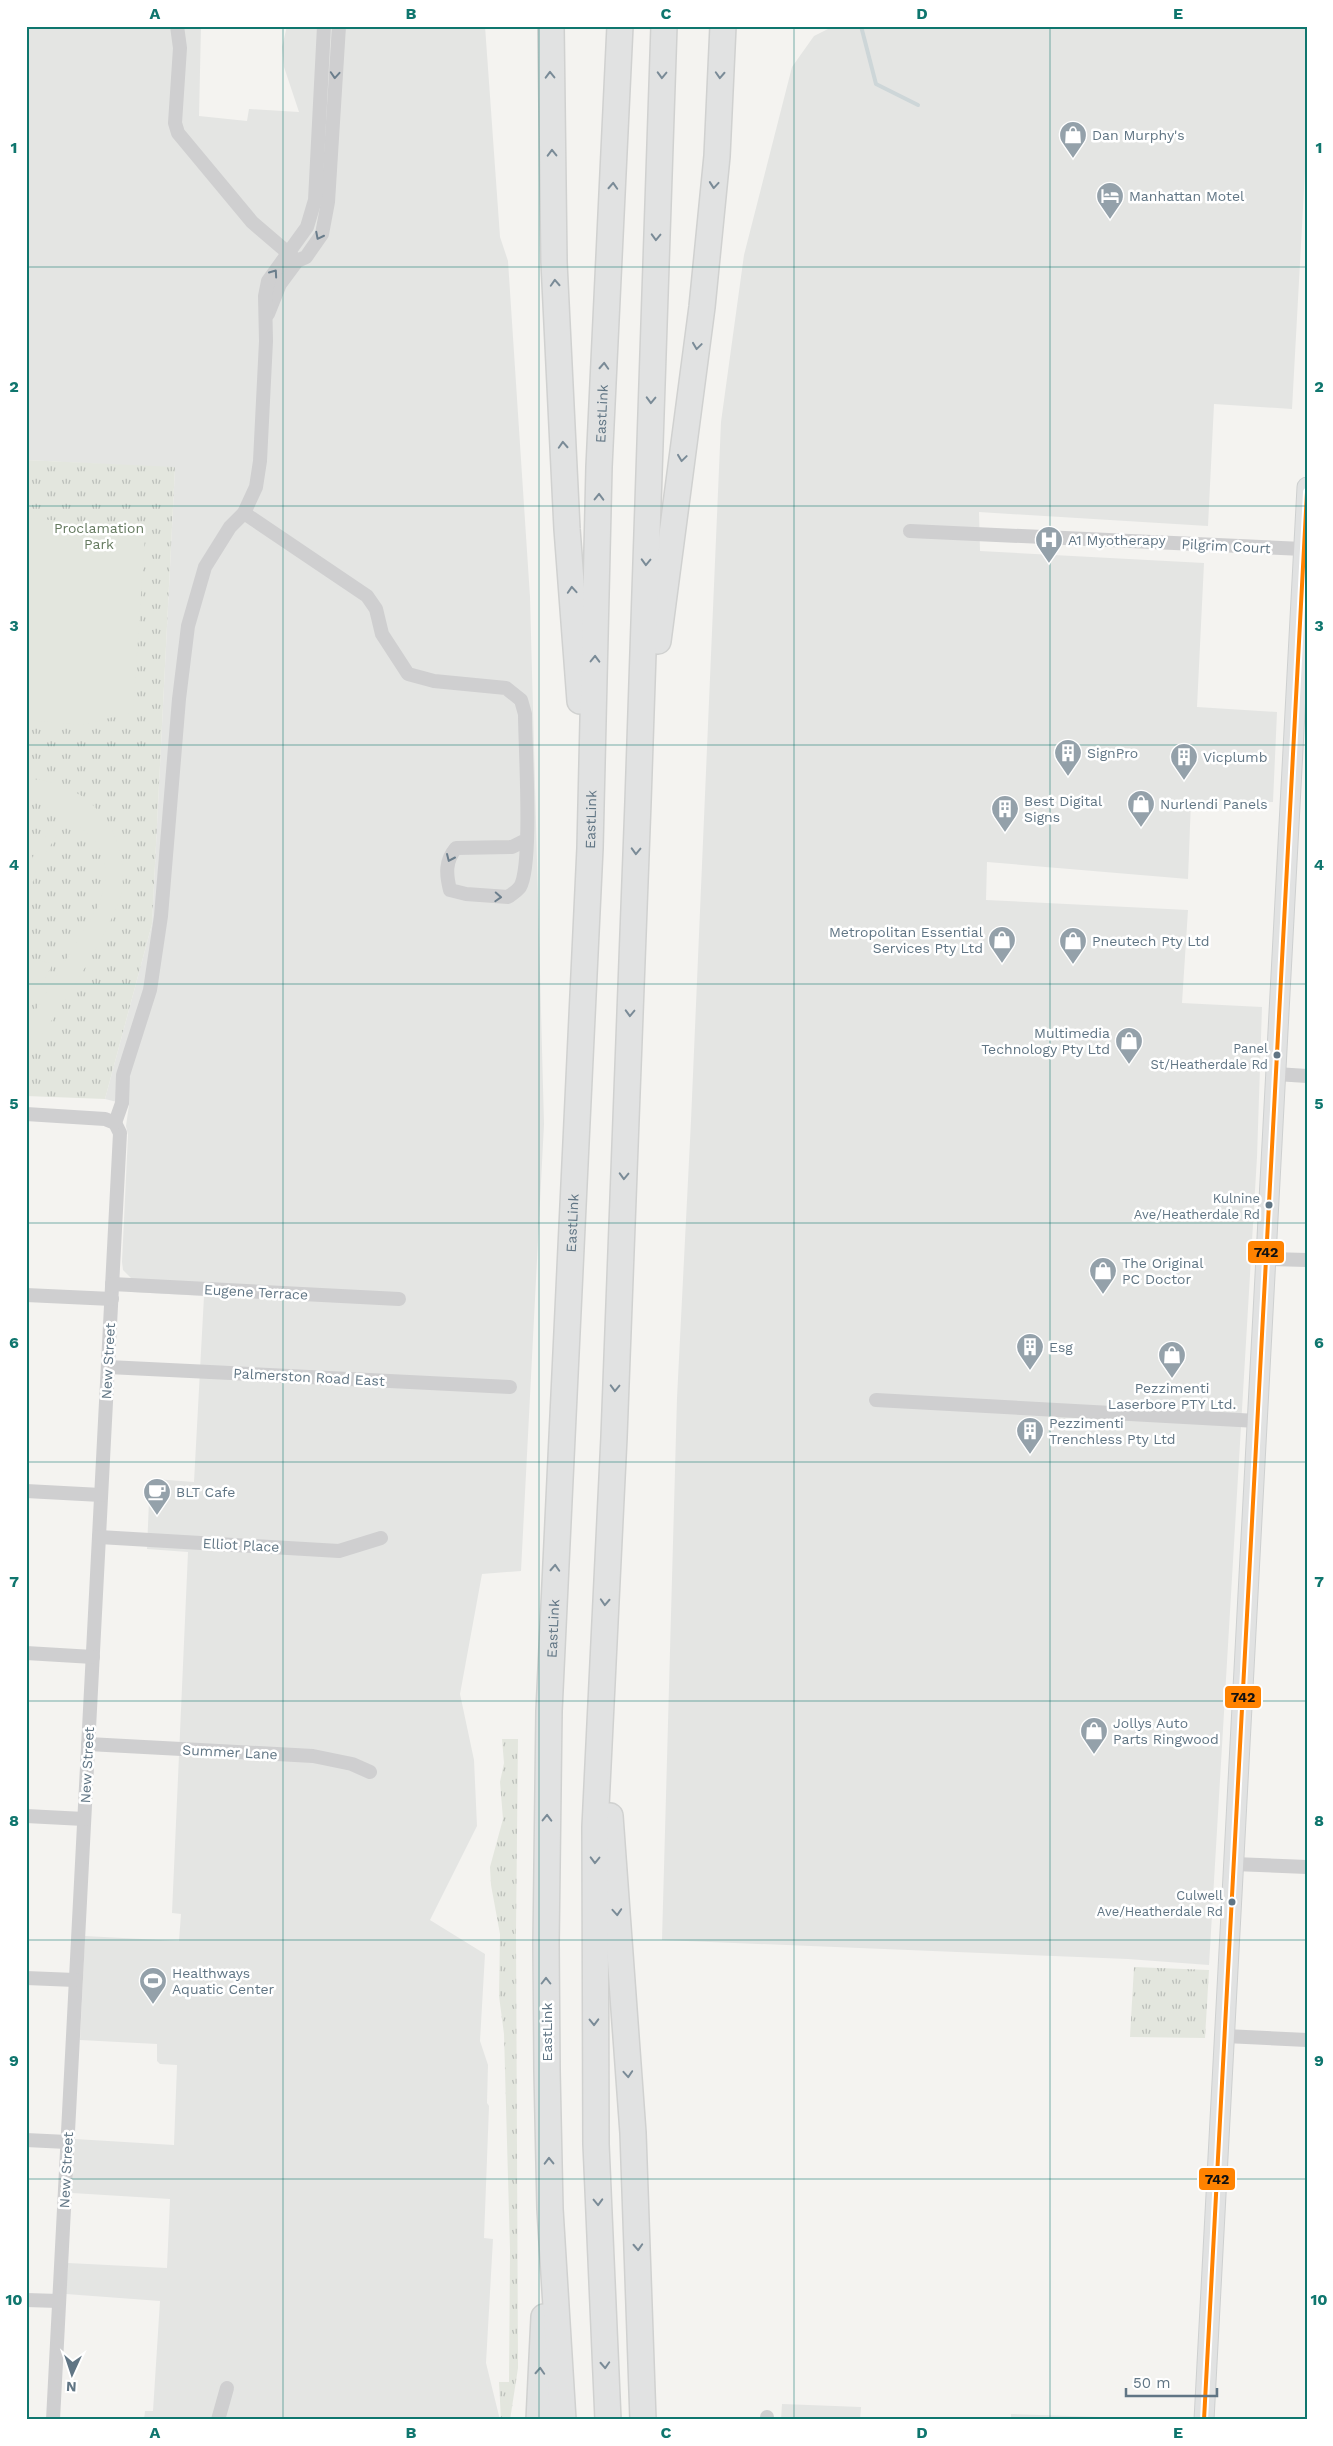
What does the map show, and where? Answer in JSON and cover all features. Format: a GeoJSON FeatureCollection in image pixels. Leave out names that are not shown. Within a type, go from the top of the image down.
{"type":"FeatureCollection","features":[{"type":"Feature","properties":{"kind":"highway","name":"EastLink"},"geometry":{"type":"LineString","coordinates":[[563,2420],[550,2209],[546,1954],[550,1702],[590,848],[599,467],[620,26]]}},
{"type":"Feature","properties":{"kind":"highway"},"geometry":{"type":"LineString","coordinates":[[608,2420],[596,2144],[594,2004],[595,1846],[638,802],[664,26]]}},
{"type":"Feature","properties":{"kind":"highway"},"geometry":{"type":"LineString","coordinates":[[638,802],[702,307],[717,156],[723,26]]}},
{"type":"Feature","properties":{"kind":"highway"},"geometry":{"type":"LineString","coordinates":[[548,33],[554,262],[566,499],[590,848]]}},
{"type":"Feature","properties":{"kind":"highway"},"geometry":{"type":"LineString","coordinates":[[602,1689],[633,2133],[640,2274],[643,2420]]}},
{"type":"Feature","properties":{"kind":"highway"},"geometry":{"type":"LineString","coordinates":[[539,2420],[550,2209]]}},
{"type":"Feature","properties":{"kind":"highway"},"geometry":{"type":"LineString","coordinates":[[640,2274],[657,2420]]}},
{"type":"Feature","properties":{"kind":"main road"},"geometry":{"type":"LineString","coordinates":[[1204,2420],[1307,487]]}},
{"type":"Feature","properties":{"kind":"street"},"geometry":{"type":"LineString","coordinates":[[177,26],[180,48],[175,123],[178,133],[252,222],[293,257],[306,257],[322,234],[328,202],[339,26]]}},
{"type":"Feature","properties":{"kind":"street"},"geometry":{"type":"LineString","coordinates":[[26,1114],[110,1121],[122,1103],[123,1075],[150,990],[160,925],[178,699],[188,626],[205,567],[230,527],[244,513],[256,487],[260,461],[266,320],[280,284],[307,227],[316,200],[324,26]]}},
{"type":"Feature","properties":{"kind":"street"},"geometry":{"type":"LineString","coordinates":[[244,513],[367,596],[376,609],[382,634],[408,674],[434,681],[506,688],[521,700],[525,714],[526,840],[525,868],[520,888],[508,898],[466,894],[450,890],[447,864],[450,855],[456,848],[512,847],[526,840]]}},
{"type":"Feature","properties":{"kind":"street","name":"Pilgrim Court"},"geometry":{"type":"LineString","coordinates":[[910,531],[1304,549]]}},
{"type":"Feature","properties":{"kind":"street"},"geometry":{"type":"LineString","coordinates":[[1276,1074],[1307,1076]]}},
{"type":"Feature","properties":{"kind":"street","name":"New Street"},"geometry":{"type":"LineString","coordinates":[[52,2420],[120,1133],[110,1121]]}},
{"type":"Feature","properties":{"kind":"street"},"geometry":{"type":"LineString","coordinates":[[1266,1259],[1307,1260]]}},
{"type":"Feature","properties":{"kind":"street","name":"Eugene Terrace"},"geometry":{"type":"LineString","coordinates":[[112,1284],[399,1299]]}},
{"type":"Feature","properties":{"kind":"street"},"geometry":{"type":"LineString","coordinates":[[26,1295],[112,1299]]}},
{"type":"Feature","properties":{"kind":"street","name":"Palmerston Road East"},"geometry":{"type":"LineString","coordinates":[[108,1367],[510,1387]]}},
{"type":"Feature","properties":{"kind":"street"},"geometry":{"type":"LineString","coordinates":[[876,1400],[1257,1421]]}},
{"type":"Feature","properties":{"kind":"street"},"geometry":{"type":"LineString","coordinates":[[26,1491],[101,1495]]}},
{"type":"Feature","properties":{"kind":"street","name":"Elliot Place"},"geometry":{"type":"LineString","coordinates":[[99,1537],[339,1551],[381,1538]]}},
{"type":"Feature","properties":{"kind":"street"},"geometry":{"type":"LineString","coordinates":[[26,1653],[93,1657]]}},
{"type":"Feature","properties":{"kind":"street","name":"Summer Lane"},"geometry":{"type":"LineString","coordinates":[[88,1744],[313,1756],[352,1764],[370,1772]]}},
{"type":"Feature","properties":{"kind":"street"},"geometry":{"type":"LineString","coordinates":[[26,1816],[84,1819]]}},
{"type":"Feature","properties":{"kind":"street"},"geometry":{"type":"LineString","coordinates":[[1234,1864],[1307,1867]]}},
{"type":"Feature","properties":{"kind":"street"},"geometry":{"type":"LineString","coordinates":[[26,1978],[76,1980]]}},
{"type":"Feature","properties":{"kind":"street"},"geometry":{"type":"LineString","coordinates":[[1225,2036],[1307,2040]]}},
{"type":"Feature","properties":{"kind":"street"},"geometry":{"type":"LineString","coordinates":[[26,2140],[67,2142]]}},
{"type":"Feature","properties":{"kind":"street"},"geometry":{"type":"LineString","coordinates":[[26,2300],[59,2301]]}},
{"type":"Feature","properties":{"kind":"street"},"geometry":{"type":"LineString","coordinates":[[218,2420],[227,2388]]}},
{"type":"Feature","properties":{"kind":"shaded area"},"geometry":{"type":"Polygon","coordinates":[[[26,26],[201,26],[199,116],[247,121],[249,109],[299,112],[284,67],[282,47],[287,26],[485,26],[500,237],[508,261],[530,597],[544,1124],[521,1571],[482,1574],[460,1694],[474,1760],[477,1826],[430,1920],[485,1954],[480,2041],[488,2065],[487,2103],[489,2106],[484,2238],[493,2239],[486,2363],[500,2420],[144,2420],[145,2411],[153,2411],[160,2301],[66,2294],[68,2263],[167,2268],[170,2199],[72,2193],[75,2139],[174,2145],[177,2065],[160,2064],[157,2061],[157,2044],[80,2040],[85,1936],[179,1941],[181,1914],[172,1913],[188,1552],[147,1549],[149,1501],[154,1501],[155,1479],[194,1482],[204,1296],[132,1292],[133,1280],[123,1270],[122,1262],[128,1135],[126,1126],[129,1105],[105,1099],[152,924],[175,468],[26,460],[26,26]]]}},
{"type":"Feature","properties":{"kind":"shaded area"},"geometry":{"type":"Polygon","coordinates":[[[834,26],[1307,26],[1307,135],[1292,409],[1214,404],[1208,526],[979,512],[980,551],[1204,563],[1197,707],[1277,712],[1273,802],[1191,800],[1188,879],[987,862],[986,900],[1188,910],[1182,1003],[1262,1007],[1257,1157],[1209,1965],[1128,1959],[662,1940],[677,1398],[691,1121],[721,422],[744,255],[792,67],[814,36],[834,26]]]}},
{"type":"Feature","properties":{"kind":"shaded area"},"geometry":{"type":"Polygon","coordinates":[[[782,2404],[861,2407],[860,2420],[781,2420],[782,2404]]]}},
{"type":"Feature","properties":{"kind":"shaded area"},"geometry":{"type":"Polygon","coordinates":[[[1011,2414],[1101,2417],[1169,2420],[1011,2420],[1011,2414]]]}},
{"type":"Feature","properties":{"kind":"green space","name":"Proclamation Park"},"geometry":{"type":"Polygon","coordinates":[[[26,460],[175,467],[152,924],[105,1099],[26,1096],[26,460]]]}},
{"type":"Feature","properties":{"kind":"green space"},"geometry":{"type":"Polygon","coordinates":[[[26,518],[137,527],[145,536],[133,712],[82,725],[26,720],[26,518]]]}},
{"type":"Feature","properties":{"kind":"green space"},"geometry":{"type":"Polygon","coordinates":[[[26,779],[48,781],[68,788],[86,799],[101,814],[112,831],[120,850],[123,872],[121,894],[95,951],[49,1024],[26,1053],[26,1026],[97,908],[105,880],[105,867],[103,856],[98,846],[80,827],[67,819],[37,867],[26,906],[26,868],[59,815],[39,803],[26,799],[26,779]]]}},
{"type":"Feature","properties":{"kind":"green space"},"geometry":{"type":"Polygon","coordinates":[[[26,957],[53,964],[28,1008],[26,1007],[26,957]]]}},
{"type":"Feature","properties":{"kind":"green space"},"geometry":{"type":"Polygon","coordinates":[[[502,1739],[518,1739],[516,1932],[518,2368],[510,2420],[501,2420],[499,2382],[509,2382],[510,2250],[504,2034],[499,1996],[500,1934],[491,1885],[490,1867],[503,1819],[500,1782],[504,1763],[502,1739]]]}},
{"type":"Feature","properties":{"kind":"green space"},"geometry":{"type":"Polygon","coordinates":[[[1134,1967],[1209,1970],[1205,2038],[1130,2037],[1134,1967]]]}},
{"type":"Feature","properties":{"kind":"waterway"},"geometry":{"type":"LineString","coordinates":[[861,26],[876,84],[918,105]]}},
{"type":"Feature","properties":{"kind":"transit line","name":"742"},"geometry":{"type":"LineString","coordinates":[[1204,2420],[1307,492]]}},
{"type":"Feature","properties":{"kind":"place","name":"Dan Murphy's"},"geometry":{"type":"Point","coordinates":[1073,159]}},
{"type":"Feature","properties":{"kind":"place","name":"Manhattan Motel"},"geometry":{"type":"Point","coordinates":[1110,220]}},
{"type":"Feature","properties":{"kind":"place","name":"A1 Myotherapy"},"geometry":{"type":"Point","coordinates":[1049,564]}},
{"type":"Feature","properties":{"kind":"place","name":"SignPro"},"geometry":{"type":"Point","coordinates":[1068,777]}},
{"type":"Feature","properties":{"kind":"place","name":"Vicplumb"},"geometry":{"type":"Point","coordinates":[1184,781]}},
{"type":"Feature","properties":{"kind":"place","name":"Nurlendi Panels"},"geometry":{"type":"Point","coordinates":[1141,828]}},
{"type":"Feature","properties":{"kind":"place","name":"Best Digital Signs"},"geometry":{"type":"Point","coordinates":[1005,833]}},
{"type":"Feature","properties":{"kind":"place","name":"Metropolitan Essential Services Pty Ltd"},"geometry":{"type":"Point","coordinates":[1002,964]}},
{"type":"Feature","properties":{"kind":"place","name":"Pneutech Pty Ltd"},"geometry":{"type":"Point","coordinates":[1073,965]}},
{"type":"Feature","properties":{"kind":"place","name":"Panel St/Heatherdale Rd"},"geometry":{"type":"Point","coordinates":[1277,1055]}},
{"type":"Feature","properties":{"kind":"place","name":"Multimedia Technology Pty Ltd"},"geometry":{"type":"Point","coordinates":[1129,1065]}},
{"type":"Feature","properties":{"kind":"place","name":"Kulnine Ave/Heatherdale Rd"},"geometry":{"type":"Point","coordinates":[1269,1205]}},
{"type":"Feature","properties":{"kind":"place","name":"The Original PC Doctor"},"geometry":{"type":"Point","coordinates":[1103,1295]}},
{"type":"Feature","properties":{"kind":"place","name":"Esg"},"geometry":{"type":"Point","coordinates":[1030,1371]}},
{"type":"Feature","properties":{"kind":"place","name":"Pezzimenti Laserbore PTY Ltd."},"geometry":{"type":"Point","coordinates":[1172,1379]}},
{"type":"Feature","properties":{"kind":"place","name":"Pezzimenti Trenchless Pty Ltd"},"geometry":{"type":"Point","coordinates":[1030,1455]}},
{"type":"Feature","properties":{"kind":"place","name":"BLT Cafe"},"geometry":{"type":"Point","coordinates":[157,1516]}},
{"type":"Feature","properties":{"kind":"place","name":"Jollys Auto Parts Ringwood"},"geometry":{"type":"Point","coordinates":[1094,1755]}},
{"type":"Feature","properties":{"kind":"place","name":"Culwell Ave/Heatherdale Rd"},"geometry":{"type":"Point","coordinates":[1232,1902]}},
{"type":"Feature","properties":{"kind":"place","name":"Healthways Aquatic Center"},"geometry":{"type":"Point","coordinates":[153,2005]}}]}
